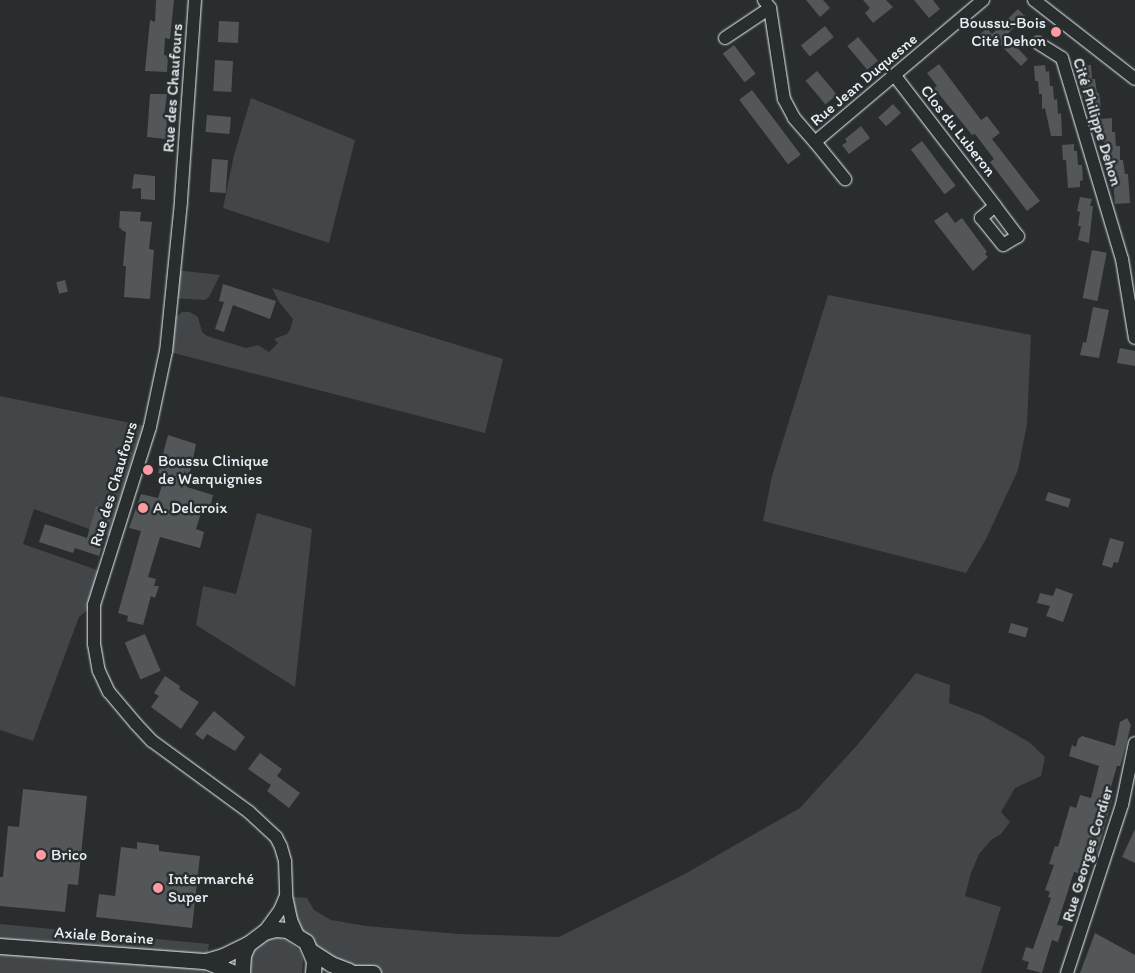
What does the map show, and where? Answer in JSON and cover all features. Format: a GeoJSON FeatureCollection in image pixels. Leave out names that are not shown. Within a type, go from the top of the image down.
{"type":"FeatureCollection","features":[{"type":"Feature","properties":{"kind":"main road"},"geometry":{"type":"LineString","coordinates":[[264,932],[282,930],[298,936],[311,951],[343,972],[373,973]]}},
{"type":"Feature","properties":{"kind":"main road","name":"Axiale Boraine"},"geometry":{"type":"LineString","coordinates":[[206,961],[223,956],[248,944],[264,932]]}},
{"type":"Feature","properties":{"kind":"main road"},"geometry":{"type":"LineString","coordinates":[[242,973],[242,955],[248,944]]}},
{"type":"Feature","properties":{"kind":"main road","name":"Axiale Boraine"},"geometry":{"type":"LineString","coordinates":[[0,946],[206,961],[234,973]]}},
{"type":"Feature","properties":{"kind":"main road"},"geometry":{"type":"LineString","coordinates":[[311,951],[314,962],[313,973]]}},
{"type":"Feature","properties":{"kind":"street","name":"Rue des Chaufours"},"geometry":{"type":"LineString","coordinates":[[195,0],[181,202],[166,351],[150,427],[94,605],[94,644],[100,670],[109,692],[152,742],[250,812],[276,836],[282,846],[285,861],[286,896],[291,920],[298,936]]}},
{"type":"Feature","properties":{"kind":"street","name":"Rue Jean Duquesne"},"geometry":{"type":"LineString","coordinates":[[767,4],[784,99],[794,118],[815,142],[983,0]]}},
{"type":"Feature","properties":{"kind":"street"},"geometry":{"type":"LineString","coordinates":[[1034,0],[1135,79]]}},
{"type":"Feature","properties":{"kind":"street"},"geometry":{"type":"LineString","coordinates":[[725,38],[767,4]]}},
{"type":"Feature","properties":{"kind":"street","name":"Cité Philippe Dehon"},"geometry":{"type":"LineString","coordinates":[[1038,43],[1062,58],[1122,259],[1135,338]]}},
{"type":"Feature","properties":{"kind":"street","name":"Clos du Luberon"},"geometry":{"type":"LineString","coordinates":[[895,76],[995,206]]}},
{"type":"Feature","properties":{"kind":"street"},"geometry":{"type":"LineString","coordinates":[[815,142],[845,179]]}},
{"type":"Feature","properties":{"kind":"street","name":"Rue Georges Cordier"},"geometry":{"type":"LineString","coordinates":[[1067,973],[1122,805],[1135,743]]}},
{"type":"Feature","properties":{"kind":"street","name":"Rue des Chaufours"},"geometry":{"type":"LineString","coordinates":[[264,932],[280,910],[286,896]]}},
{"type":"Feature","properties":{"kind":"shaded area"},"geometry":{"type":"Polygon","coordinates":[[[251,98],[355,140],[329,243],[223,208],[234,155],[251,98]]]}},
{"type":"Feature","properties":{"kind":"shaded area"},"geometry":{"type":"Polygon","coordinates":[[[175,270],[220,275],[209,297],[205,300],[172,298],[175,270]]]}},
{"type":"Feature","properties":{"kind":"shaded area"},"geometry":{"type":"Polygon","coordinates":[[[272,288],[503,359],[485,433],[166,351],[170,316],[177,316],[182,312],[190,312],[198,317],[202,332],[207,336],[246,348],[258,345],[269,352],[278,343],[274,339],[287,334],[290,330],[293,319],[279,302],[272,288]]]}},
{"type":"Feature","properties":{"kind":"shaded area"},"geometry":{"type":"Polygon","coordinates":[[[828,295],[1031,335],[1027,424],[1018,470],[986,539],[966,573],[763,521],[772,476],[828,295]]]}},
{"type":"Feature","properties":{"kind":"shaded area"},"geometry":{"type":"Polygon","coordinates":[[[0,396],[150,427],[114,538],[34,509],[23,544],[103,572],[94,605],[79,617],[33,741],[0,730],[0,396]]]}},
{"type":"Feature","properties":{"kind":"shaded area"},"geometry":{"type":"Polygon","coordinates":[[[257,513],[312,529],[295,687],[196,625],[203,586],[236,594],[257,513]]]}},
{"type":"Feature","properties":{"kind":"shaded area"},"geometry":{"type":"Polygon","coordinates":[[[916,673],[950,685],[949,703],[983,716],[1029,742],[1045,757],[1041,776],[1015,788],[1001,812],[1010,822],[1001,834],[991,840],[979,854],[971,873],[965,896],[1001,907],[981,973],[338,973],[311,951],[286,896],[307,898],[314,910],[331,920],[366,926],[459,934],[559,937],[683,875],[800,808],[859,743],[916,673]]]}},
{"type":"Feature","properties":{"kind":"shaded area"},"geometry":{"type":"Polygon","coordinates":[[[0,924],[209,944],[205,973],[0,973],[0,924]]]}},
{"type":"Feature","properties":{"kind":"shaded area"},"geometry":{"type":"Polygon","coordinates":[[[279,938],[287,940],[300,951],[303,959],[302,973],[251,973],[249,963],[256,947],[270,939],[279,938]]]}},
{"type":"Feature","properties":{"kind":"building"},"geometry":{"type":"Polygon","coordinates":[[[156,0],[174,0],[170,39],[165,38],[164,55],[168,56],[167,72],[145,71],[150,20],[155,22],[156,0]]]}},
{"type":"Feature","properties":{"kind":"building"},"geometry":{"type":"Polygon","coordinates":[[[806,0],[823,0],[830,8],[820,17],[806,0]]]}},
{"type":"Feature","properties":{"kind":"building"},"geometry":{"type":"Polygon","coordinates":[[[863,0],[886,0],[893,7],[873,23],[865,13],[870,8],[863,0]]]}},
{"type":"Feature","properties":{"kind":"building"},"geometry":{"type":"Polygon","coordinates":[[[914,0],[933,0],[940,9],[929,18],[914,0]]]}},
{"type":"Feature","properties":{"kind":"building"},"geometry":{"type":"Polygon","coordinates":[[[1018,9],[1025,16],[1006,36],[1028,59],[1021,66],[995,39],[985,47],[977,37],[987,28],[992,34],[1018,9]]]}},
{"type":"Feature","properties":{"kind":"building"},"geometry":{"type":"Polygon","coordinates":[[[219,21],[239,22],[238,43],[218,42],[219,21]]]}},
{"type":"Feature","properties":{"kind":"building"},"geometry":{"type":"Polygon","coordinates":[[[825,26],[834,37],[810,56],[801,46],[825,26]]]}},
{"type":"Feature","properties":{"kind":"building"},"geometry":{"type":"Polygon","coordinates":[[[858,37],[878,61],[867,70],[847,46],[858,37]]]}},
{"type":"Feature","properties":{"kind":"building"},"geometry":{"type":"Polygon","coordinates":[[[734,45],[756,74],[744,82],[723,53],[734,45]]]}},
{"type":"Feature","properties":{"kind":"building"},"geometry":{"type":"Polygon","coordinates":[[[215,60],[233,61],[231,92],[213,91],[215,60]]]}},
{"type":"Feature","properties":{"kind":"building"},"geometry":{"type":"Polygon","coordinates":[[[939,64],[981,120],[987,116],[1000,133],[992,139],[1040,201],[1027,211],[990,162],[994,159],[975,134],[972,135],[934,88],[937,86],[927,73],[939,64]]]}},
{"type":"Feature","properties":{"kind":"building"},"geometry":{"type":"Polygon","coordinates":[[[1045,65],[1046,72],[1049,71],[1050,86],[1053,86],[1054,100],[1057,99],[1058,114],[1061,113],[1062,136],[1051,136],[1045,108],[1042,109],[1042,94],[1039,94],[1038,81],[1035,81],[1034,66],[1045,65]]]}},
{"type":"Feature","properties":{"kind":"building"},"geometry":{"type":"Polygon","coordinates":[[[1091,65],[1092,79],[1095,79],[1101,108],[1089,109],[1088,102],[1085,102],[1084,88],[1081,88],[1079,66],[1091,65]]]}},
{"type":"Feature","properties":{"kind":"building"},"geometry":{"type":"Polygon","coordinates":[[[817,71],[837,95],[825,104],[806,81],[817,71]]]}},
{"type":"Feature","properties":{"kind":"building"},"geometry":{"type":"Polygon","coordinates":[[[752,90],[801,155],[788,164],[739,100],[752,90]]]}},
{"type":"Feature","properties":{"kind":"building"},"geometry":{"type":"Polygon","coordinates":[[[150,94],[167,94],[164,118],[167,119],[166,139],[147,137],[150,94]]]}},
{"type":"Feature","properties":{"kind":"building"},"geometry":{"type":"Polygon","coordinates":[[[893,104],[901,113],[886,126],[878,117],[893,104]]]}},
{"type":"Feature","properties":{"kind":"building"},"geometry":{"type":"Polygon","coordinates":[[[207,115],[231,117],[229,134],[206,132],[207,115]]]}},
{"type":"Feature","properties":{"kind":"building"},"geometry":{"type":"Polygon","coordinates":[[[1112,118],[1112,132],[1115,132],[1116,146],[1120,146],[1120,160],[1123,160],[1125,174],[1128,174],[1130,203],[1115,204],[1112,169],[1109,169],[1108,155],[1105,155],[1104,142],[1101,142],[1100,119],[1112,118]]]}},
{"type":"Feature","properties":{"kind":"building"},"geometry":{"type":"Polygon","coordinates":[[[861,126],[870,138],[849,154],[842,145],[847,142],[845,139],[861,126]]]}},
{"type":"Feature","properties":{"kind":"building"},"geometry":{"type":"Polygon","coordinates":[[[922,141],[956,186],[945,194],[911,149],[922,141]]]}},
{"type":"Feature","properties":{"kind":"building"},"geometry":{"type":"Polygon","coordinates":[[[1074,144],[1074,151],[1077,151],[1078,165],[1082,165],[1083,180],[1080,181],[1080,187],[1068,188],[1066,160],[1063,160],[1062,145],[1074,144]]]}},
{"type":"Feature","properties":{"kind":"building"},"geometry":{"type":"Polygon","coordinates":[[[212,159],[228,160],[226,193],[210,192],[212,159]]]}},
{"type":"Feature","properties":{"kind":"building"},"geometry":{"type":"Polygon","coordinates":[[[134,174],[155,176],[155,200],[141,199],[141,188],[132,189],[134,174]]]}},
{"type":"Feature","properties":{"kind":"building"},"geometry":{"type":"Polygon","coordinates":[[[1080,197],[1092,199],[1090,206],[1093,206],[1089,243],[1078,240],[1081,226],[1078,226],[1080,212],[1077,211],[1080,197]]]}},
{"type":"Feature","properties":{"kind":"building"},"geometry":{"type":"Polygon","coordinates":[[[120,211],[141,212],[140,221],[152,222],[149,249],[154,250],[150,299],[124,297],[126,266],[123,266],[126,232],[119,227],[120,211]]]}},
{"type":"Feature","properties":{"kind":"building"},"geometry":{"type":"Polygon","coordinates":[[[947,212],[955,223],[962,218],[987,252],[985,254],[988,257],[973,271],[934,221],[947,212]]]}},
{"type":"Feature","properties":{"kind":"building"},"geometry":{"type":"Polygon","coordinates":[[[1092,250],[1107,253],[1097,301],[1083,298],[1092,250]]]}},
{"type":"Feature","properties":{"kind":"building"},"geometry":{"type":"Polygon","coordinates":[[[65,280],[68,292],[59,294],[56,282],[65,280]]]}},
{"type":"Feature","properties":{"kind":"building"},"geometry":{"type":"Polygon","coordinates":[[[223,284],[276,301],[270,319],[233,305],[224,332],[215,329],[224,302],[219,301],[223,284]]]}},
{"type":"Feature","properties":{"kind":"building"},"geometry":{"type":"Polygon","coordinates":[[[1093,307],[1109,310],[1099,358],[1080,355],[1083,342],[1086,343],[1093,307]]]}},
{"type":"Feature","properties":{"kind":"building"},"geometry":{"type":"Polygon","coordinates":[[[1120,348],[1135,351],[1135,366],[1117,363],[1120,348]]]}},
{"type":"Feature","properties":{"kind":"building"},"geometry":{"type":"Polygon","coordinates":[[[168,435],[196,444],[187,487],[213,495],[210,509],[203,507],[196,529],[204,532],[200,548],[160,537],[148,577],[156,579],[154,586],[159,586],[155,598],[151,596],[143,625],[127,621],[128,616],[118,613],[141,531],[129,528],[141,494],[158,498],[165,475],[158,473],[168,435]]]}},
{"type":"Feature","properties":{"kind":"building"},"geometry":{"type":"Polygon","coordinates":[[[1048,492],[1071,499],[1068,508],[1045,501],[1048,492]]]}},
{"type":"Feature","properties":{"kind":"building"},"geometry":{"type":"Polygon","coordinates":[[[96,506],[113,512],[99,556],[75,548],[73,553],[39,542],[45,524],[87,538],[96,506]]]}},
{"type":"Feature","properties":{"kind":"building"},"geometry":{"type":"Polygon","coordinates":[[[1110,538],[1124,542],[1118,563],[1114,562],[1112,568],[1102,565],[1110,538]]]}},
{"type":"Feature","properties":{"kind":"building"},"geometry":{"type":"Polygon","coordinates":[[[1056,588],[1073,594],[1063,622],[1046,616],[1050,606],[1037,603],[1040,593],[1053,596],[1056,588]]]}},
{"type":"Feature","properties":{"kind":"building"},"geometry":{"type":"Polygon","coordinates":[[[1011,623],[1028,628],[1026,638],[1008,633],[1011,623]]]}},
{"type":"Feature","properties":{"kind":"building"},"geometry":{"type":"Polygon","coordinates":[[[145,634],[161,671],[140,679],[125,643],[145,634]]]}},
{"type":"Feature","properties":{"kind":"building"},"geometry":{"type":"Polygon","coordinates":[[[165,676],[180,686],[179,689],[199,702],[181,729],[151,707],[159,696],[154,693],[165,676]]]}},
{"type":"Feature","properties":{"kind":"building"},"geometry":{"type":"Polygon","coordinates":[[[214,711],[245,737],[235,751],[207,734],[203,740],[195,734],[214,711]]]}},
{"type":"Feature","properties":{"kind":"building"},"geometry":{"type":"Polygon","coordinates":[[[1127,718],[1131,725],[1122,760],[1120,766],[1117,766],[1110,790],[1114,791],[1113,797],[1097,853],[1090,851],[1082,874],[1074,872],[1057,925],[1063,926],[1058,942],[1052,940],[1042,973],[1027,969],[1029,962],[1022,960],[1026,947],[1033,949],[1051,898],[1048,897],[1050,892],[1045,890],[1054,865],[1049,864],[1055,846],[1058,847],[1070,806],[1076,808],[1080,795],[1091,798],[1099,766],[1069,756],[1072,745],[1076,747],[1078,739],[1082,736],[1115,746],[1120,722],[1127,718]]]}},
{"type":"Feature","properties":{"kind":"building"},"geometry":{"type":"Polygon","coordinates":[[[260,753],[282,769],[277,776],[300,793],[289,808],[267,791],[271,785],[248,769],[260,753]]]}},
{"type":"Feature","properties":{"kind":"building"},"geometry":{"type":"Polygon","coordinates":[[[23,789],[87,796],[78,885],[68,884],[65,912],[0,906],[0,877],[3,877],[8,826],[19,827],[23,789]]]}},
{"type":"Feature","properties":{"kind":"building"},"geometry":{"type":"Polygon","coordinates":[[[1135,829],[1135,863],[1122,857],[1135,829]]]}},
{"type":"Feature","properties":{"kind":"building"},"geometry":{"type":"Polygon","coordinates":[[[137,842],[159,845],[159,851],[200,856],[192,928],[96,917],[99,894],[115,896],[121,847],[137,849],[137,842]]]}},
{"type":"Feature","properties":{"kind":"building"},"geometry":{"type":"Polygon","coordinates":[[[1095,933],[1135,955],[1135,973],[1080,973],[1095,933]]]}},
{"type":"Feature","properties":{"kind":"place","name":"Boussu-Bois Cité Dehon"},"geometry":{"type":"Point","coordinates":[1056,32]}},
{"type":"Feature","properties":{"kind":"place","name":"Boussu Clinique de Warquignies"},"geometry":{"type":"Point","coordinates":[148,470]}},
{"type":"Feature","properties":{"kind":"place","name":"A. Delcroix"},"geometry":{"type":"Point","coordinates":[143,508]}},
{"type":"Feature","properties":{"kind":"place","name":"Brico"},"geometry":{"type":"Point","coordinates":[41,855]}},
{"type":"Feature","properties":{"kind":"place","name":"Intermarché Super"},"geometry":{"type":"Point","coordinates":[158,888]}}]}
